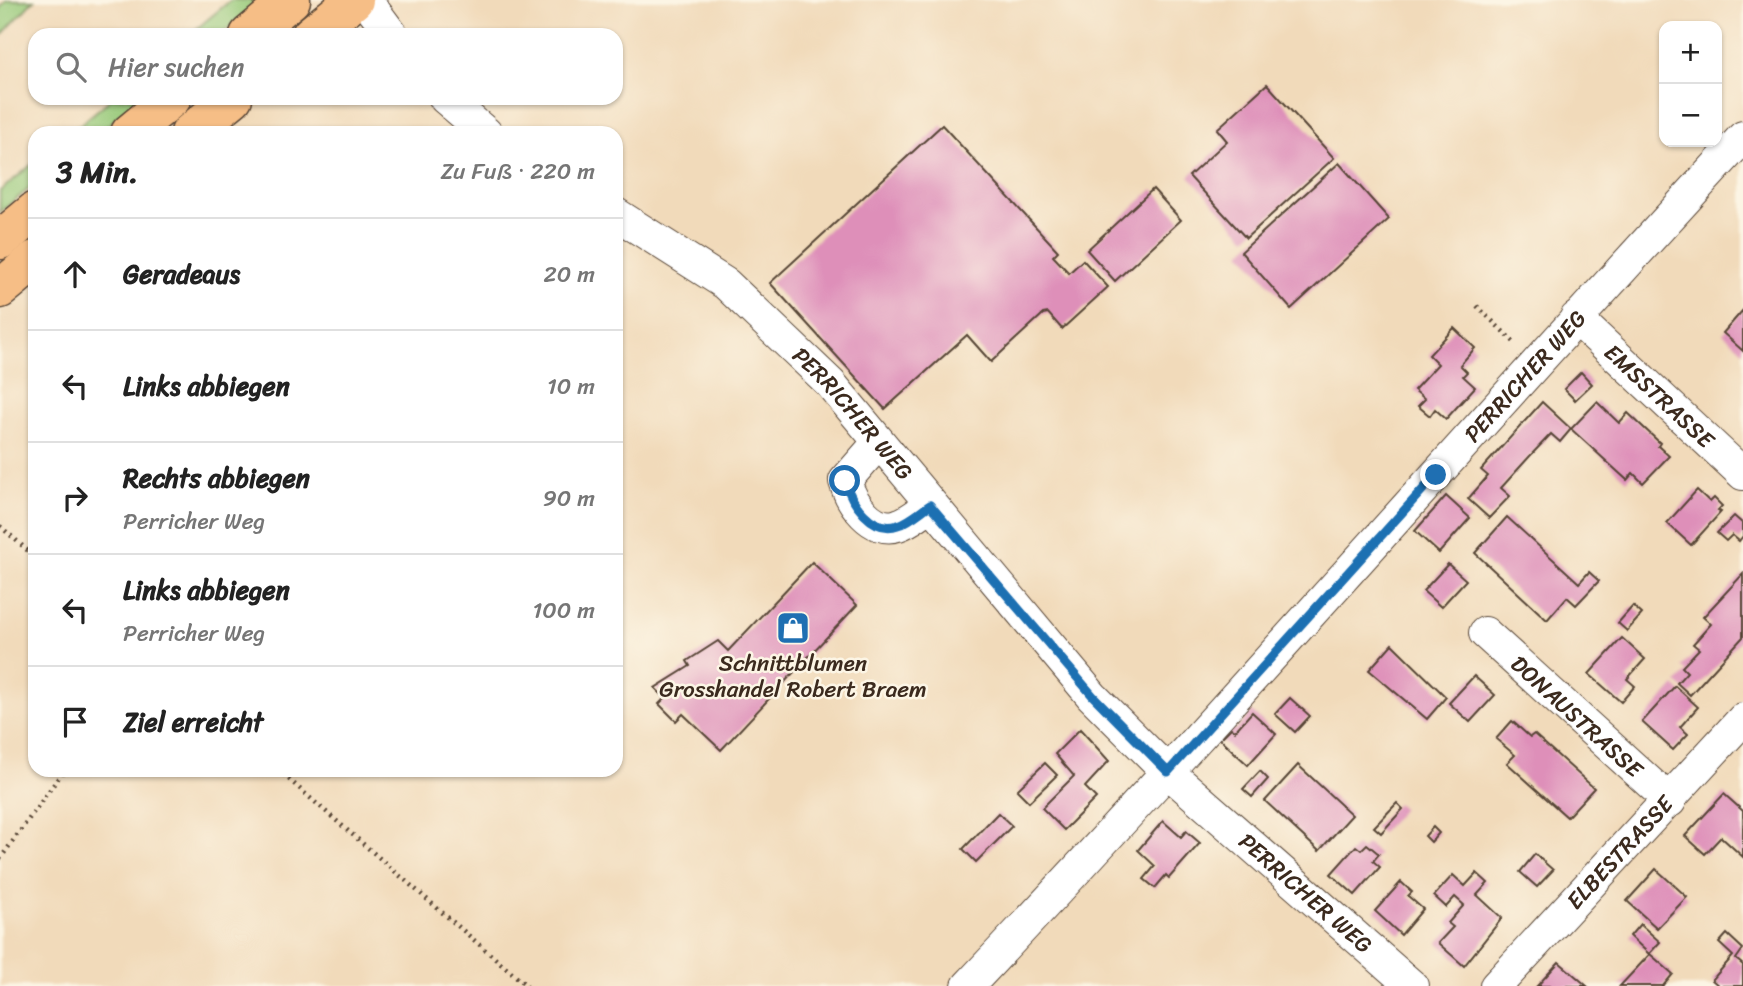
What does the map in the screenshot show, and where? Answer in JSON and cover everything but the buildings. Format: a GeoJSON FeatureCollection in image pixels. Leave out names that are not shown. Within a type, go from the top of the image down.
{"type":"FeatureCollection","features":[{"type":"Feature","properties":{"kind":"main road"},"geometry":{"type":"LineString","coordinates":[[257,28],[291,0]]}},
{"type":"Feature","properties":{"kind":"main road"},"geometry":{"type":"LineString","coordinates":[[320,28],[354,0]]}},
{"type":"Feature","properties":{"kind":"main road"},"geometry":{"type":"LineString","coordinates":[[138,126],[164,105]]}},
{"type":"Feature","properties":{"kind":"main road"},"geometry":{"type":"LineString","coordinates":[[199,126],[224,105]]}},
{"type":"Feature","properties":{"kind":"main road"},"geometry":{"type":"LineString","coordinates":[[0,240],[28,217]]}},
{"type":"Feature","properties":{"kind":"main road"},"geometry":{"type":"LineString","coordinates":[[0,289],[28,266]]}},
{"type":"Feature","properties":{"kind":"street"},"geometry":{"type":"LineString","coordinates":[[366,0],[387,28]]}},
{"type":"Feature","properties":{"kind":"street"},"geometry":{"type":"LineString","coordinates":[[453,105],[478,126]]}},
{"type":"Feature","properties":{"kind":"street","name":"PERRICHER WEG"},"geometry":{"type":"LineString","coordinates":[[968,986],[1168,772],[1576,318],[1743,137]]}},
{"type":"Feature","properties":{"kind":"street","name":"PERRICHER WEG"},"geometry":{"type":"LineString","coordinates":[[623,218],[726,284],[830,383],[1093,696],[1168,772],[1412,986]]}},
{"type":"Feature","properties":{"kind":"street","name":"EMSSTRASSE"},"geometry":{"type":"LineString","coordinates":[[1576,318],[1743,474]]}},
{"type":"Feature","properties":{"kind":"street"},"geometry":{"type":"LineString","coordinates":[[879,442],[845,481],[849,494],[872,522],[885,527],[899,525],[930,505]]}},
{"type":"Feature","properties":{"kind":"street","name":"DONAUSTRASSE"},"geometry":{"type":"LineString","coordinates":[[1485,633],[1670,801]]}},
{"type":"Feature","properties":{"kind":"street","name":"ELBESTRASSE"},"geometry":{"type":"LineString","coordinates":[[1496,986],[1743,719]]}},
{"type":"Feature","properties":{"kind":"path"},"geometry":{"type":"LineString","coordinates":[[1477,306],[1536,363]]}},
{"type":"Feature","properties":{"kind":"path"},"geometry":{"type":"LineString","coordinates":[[0,526],[28,551]]}},
{"type":"Feature","properties":{"kind":"path"},"geometry":{"type":"LineString","coordinates":[[0,859],[59,777]]}},
{"type":"Feature","properties":{"kind":"path"},"geometry":{"type":"LineString","coordinates":[[286,777],[527,986]]}},
{"type":"Feature","properties":{"kind":"green space"},"geometry":{"type":"Polygon","coordinates":[[[7,0],[34,0],[0,37],[0,8],[7,0]]]}},
{"type":"Feature","properties":{"kind":"green space"},"geometry":{"type":"Polygon","coordinates":[[[231,0],[263,0],[229,28],[197,28],[231,0]]]}},
{"type":"Feature","properties":{"kind":"green space"},"geometry":{"type":"Polygon","coordinates":[[[104,105],[133,105],[107,126],[78,126],[104,105]]]}},
{"type":"Feature","properties":{"kind":"green space"},"geometry":{"type":"Polygon","coordinates":[[[28,168],[28,190],[0,212],[0,191],[28,168]]]}},
{"type":"Feature","properties":{"kind":"place","name":"Schnittblumen Grosshandel Robert Braem"},"geometry":{"type":"Point","coordinates":[793,628]}},
{"type":"Feature","properties":{"kind":"route"},"geometry":{"type":"LineString","coordinates":[[845,481],[849,494],[872,522],[885,527],[899,525],[930,505],[1093,696],[1168,772],[1436,475]]}}]}
